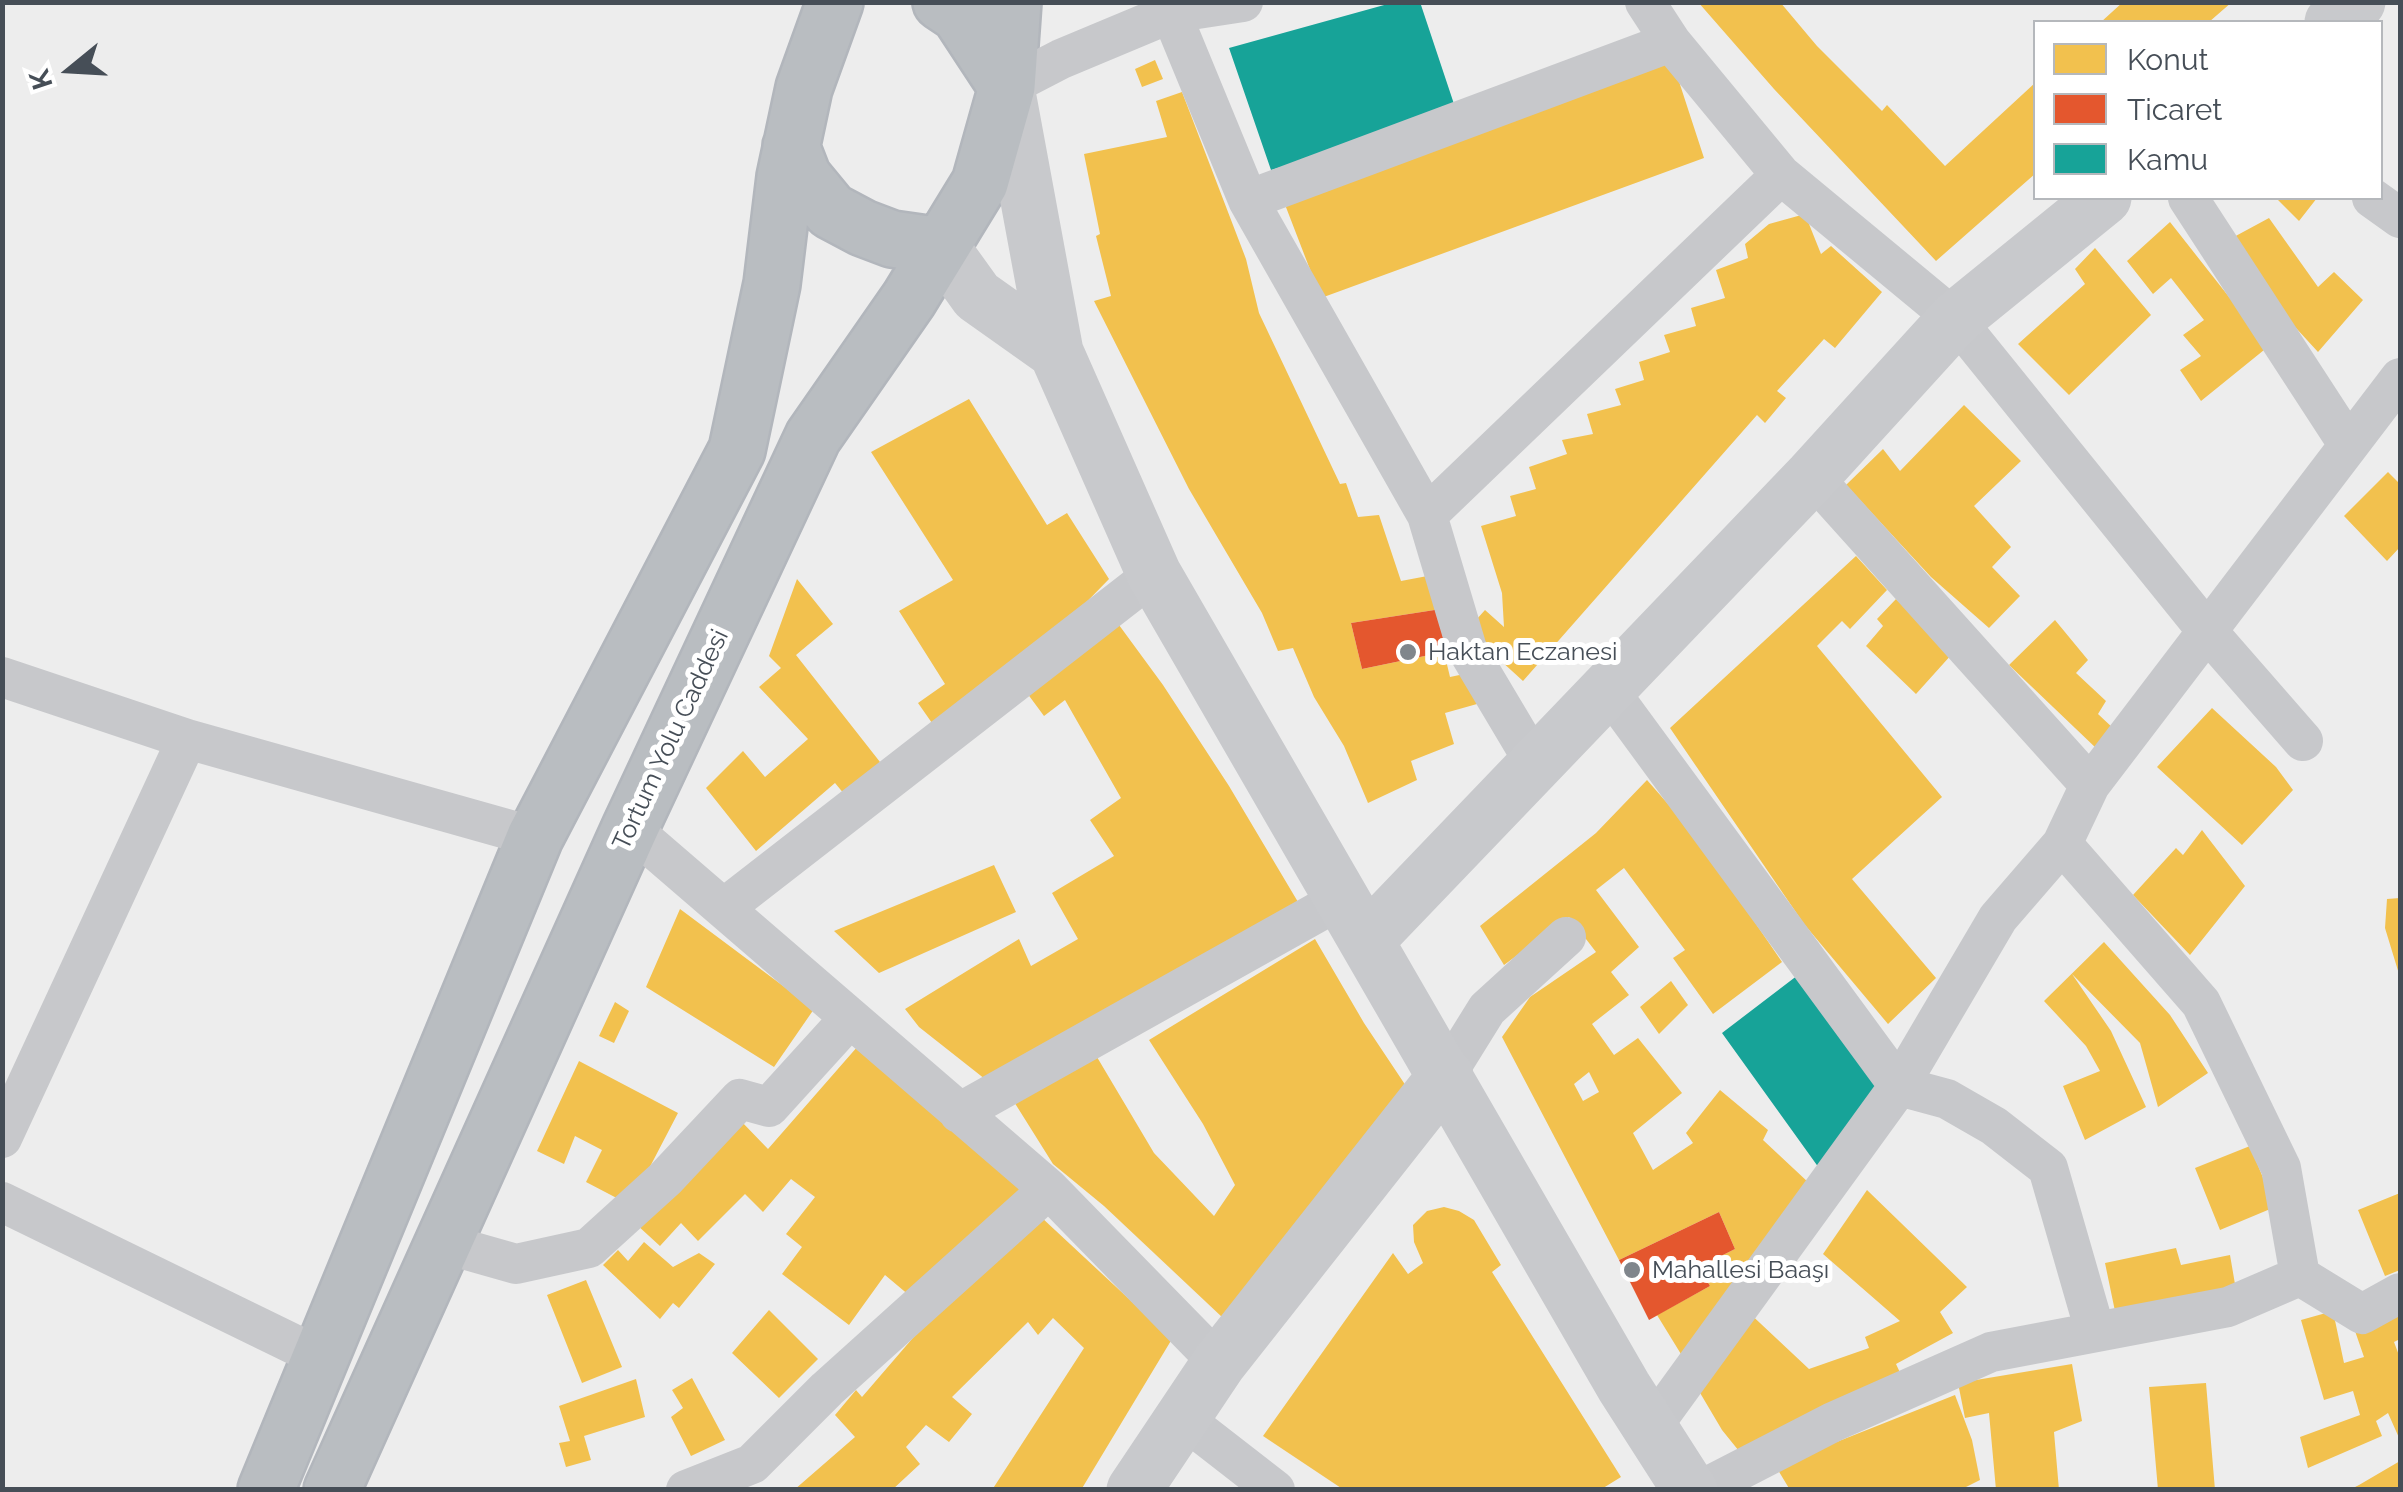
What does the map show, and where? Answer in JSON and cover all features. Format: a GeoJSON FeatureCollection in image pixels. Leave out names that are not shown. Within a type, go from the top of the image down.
{"type":"FeatureCollection","features":[{"type":"Feature","properties":{"kind":"highway"},"geometry":{"type":"LineString","coordinates":[[266,1490],[535,837],[738,450],[772,284],[804,88],[835,2]]}},
{"type":"Feature","properties":{"kind":"highway"},"geometry":{"type":"LineString","coordinates":[[941,2],[959,14],[1007,87]]}},
{"type":"Feature","properties":{"kind":"highway","name":"Tortum Yolu Caddesi"},"geometry":{"type":"LineString","coordinates":[[332,1490],[630,828],[813,437],[909,299],[980,183],[1007,87],[1012,2]]}},
{"type":"Feature","properties":{"kind":"highway"},"geometry":{"type":"LineString","coordinates":[[792,146],[803,177],[831,211],[892,239],[941,246]]}},
{"type":"Feature","properties":{"kind":"main road"},"geometry":{"type":"LineString","coordinates":[[2335,20],[2358,2]]}},
{"type":"Feature","properties":{"kind":"main road"},"geometry":{"type":"LineString","coordinates":[[1007,87],[1056,352],[1154,574],[1624,1387],[1690,1490]]}},
{"type":"Feature","properties":{"kind":"main road"},"geometry":{"type":"LineString","coordinates":[[1355,918],[1536,765],[1812,476],[1954,319],[2102,200]]}},
{"type":"Feature","properties":{"kind":"main road"},"geometry":{"type":"LineString","coordinates":[[941,246],[976,296],[1056,352]]}},
{"type":"Feature","properties":{"kind":"main road"},"geometry":{"type":"LineString","coordinates":[[1134,1490],[1219,1364],[1446,1075]]}},
{"type":"Feature","properties":{"kind":"street"},"geometry":{"type":"LineString","coordinates":[[1007,87],[1165,8],[1243,2]]}},
{"type":"Feature","properties":{"kind":"street"},"geometry":{"type":"LineString","coordinates":[[1645,2],[1670,42],[1781,175],[1954,319],[2206,631],[2303,740]]}},
{"type":"Feature","properties":{"kind":"street"},"geometry":{"type":"LineString","coordinates":[[1165,8],[1248,200],[1427,514],[1466,649],[1536,765]]}},
{"type":"Feature","properties":{"kind":"street"},"geometry":{"type":"LineString","coordinates":[[1248,200],[1670,42]]}},
{"type":"Feature","properties":{"kind":"street"},"geometry":{"type":"LineString","coordinates":[[1427,514],[1781,175]]}},
{"type":"Feature","properties":{"kind":"street"},"geometry":{"type":"LineString","coordinates":[[2189,200],[2348,444]]}},
{"type":"Feature","properties":{"kind":"street"},"geometry":{"type":"LineString","coordinates":[[2375,200],[2400,218]]}},
{"type":"Feature","properties":{"kind":"street"},"geometry":{"type":"LineString","coordinates":[[1651,1428],[1898,1086],[1998,918],[2062,844],[2090,784],[2400,378]]}},
{"type":"Feature","properties":{"kind":"street"},"geometry":{"type":"LineString","coordinates":[[1812,476],[2090,784]]}},
{"type":"Feature","properties":{"kind":"street"},"geometry":{"type":"LineString","coordinates":[[724,908],[1154,574]]}},
{"type":"Feature","properties":{"kind":"street"},"geometry":{"type":"LineString","coordinates":[[2,677],[187,739],[535,837]]}},
{"type":"Feature","properties":{"kind":"street"},"geometry":{"type":"LineString","coordinates":[[1607,688],[1898,1086],[1948,1098],[1994,1126],[2048,1168],[2095,1331]]}},
{"type":"Feature","properties":{"kind":"street"},"geometry":{"type":"LineString","coordinates":[[2,1138],[187,739]]}},
{"type":"Feature","properties":{"kind":"street"},"geometry":{"type":"LineString","coordinates":[[630,828],[1049,1190],[1219,1364]]}},
{"type":"Feature","properties":{"kind":"street"},"geometry":{"type":"LineString","coordinates":[[2062,844],[2201,1003],[2281,1168],[2300,1276],[2362,1314],[2400,1293]]}},
{"type":"Feature","properties":{"kind":"street"},"geometry":{"type":"LineString","coordinates":[[960,1113],[1355,918]]}},
{"type":"Feature","properties":{"kind":"street"},"geometry":{"type":"LineString","coordinates":[[1446,1075],[1486,1009],[1566,936]]}},
{"type":"Feature","properties":{"kind":"street"},"geometry":{"type":"LineString","coordinates":[[442,1242],[516,1264],[589,1248],[665,1179],[740,1099],[769,1107],[849,1019]]}},
{"type":"Feature","properties":{"kind":"street"},"geometry":{"type":"LineString","coordinates":[[686,1490],[752,1464],[827,1389],[1049,1190]]}},
{"type":"Feature","properties":{"kind":"street"},"geometry":{"type":"LineString","coordinates":[[2,1202],[322,1358]]}},
{"type":"Feature","properties":{"kind":"street"},"geometry":{"type":"LineString","coordinates":[[1701,1490],[1832,1422],[1991,1352],[2228,1306],[2300,1276]]}},
{"type":"Feature","properties":{"kind":"street"},"geometry":{"type":"LineString","coordinates":[[1181,1417],[1275,1490]]}},
{"type":"Feature","properties":{"kind":"building: Konut"},"geometry":{"type":"Polygon","coordinates":[[[1698,2],[1780,2],[1817,46],[1882,111],[1887,105],[1945,166],[2033,85],[2033,176],[1936,261],[1698,2]]]}},
{"type":"Feature","properties":{"kind":"building: Konut"},"geometry":{"type":"Polygon","coordinates":[[[2123,2],[2232,2],[2211,20],[2103,20],[2123,2]]]}},
{"type":"Feature","properties":{"kind":"building: Konut"},"geometry":{"type":"Polygon","coordinates":[[[1671,57],[1704,158],[1321,298],[1284,202],[1671,57]]]}},
{"type":"Feature","properties":{"kind":"building: Konut"},"geometry":{"type":"Polygon","coordinates":[[[1155,60],[1163,79],[1142,87],[1135,69],[1155,60]]]}},
{"type":"Feature","properties":{"kind":"building: Konut"},"geometry":{"type":"Polygon","coordinates":[[[1182,92],[1246,259],[1259,313],[1340,484],[1346,483],[1358,517],[1379,515],[1401,581],[1438,574],[1441,609],[1351,623],[1362,669],[1444,652],[1450,677],[1469,673],[1477,704],[1445,713],[1454,744],[1411,761],[1417,780],[1368,803],[1344,746],[1314,697],[1293,648],[1278,651],[1262,613],[1189,489],[1094,301],[1111,296],[1096,236],[1100,234],[1084,154],[1167,137],[1156,101],[1182,92]]]}},
{"type":"Feature","properties":{"kind":"building: Konut"},"geometry":{"type":"Polygon","coordinates":[[[2278,200],[2315,200],[2299,221],[2278,200]]]}},
{"type":"Feature","properties":{"kind":"building: Konut"},"geometry":{"type":"Polygon","coordinates":[[[1805,214],[1821,254],[1831,246],[1882,292],[1835,348],[1824,339],[1777,391],[1786,398],[1765,423],[1757,415],[1523,681],[1467,630],[1485,610],[1504,627],[1502,593],[1481,526],[1516,516],[1510,496],[1536,489],[1529,467],[1567,454],[1562,440],[1593,434],[1587,414],[1621,405],[1615,389],[1644,380],[1639,362],[1670,352],[1664,335],[1696,326],[1691,308],[1725,298],[1716,270],[1748,258],[1745,244],[1769,224],[1805,214]]]}},
{"type":"Feature","properties":{"kind":"building: Konut"},"geometry":{"type":"Polygon","coordinates":[[[2269,218],[2318,287],[2334,272],[2363,300],[2318,352],[2285,316],[2232,238],[2269,218]]]}},
{"type":"Feature","properties":{"kind":"building: Konut"},"geometry":{"type":"Polygon","coordinates":[[[2170,222],[2244,316],[2264,350],[2201,401],[2180,370],[2201,356],[2183,335],[2204,320],[2171,278],[2153,294],[2127,261],[2170,222]]]}},
{"type":"Feature","properties":{"kind":"building: Konut"},"geometry":{"type":"Polygon","coordinates":[[[2095,248],[2151,315],[2069,395],[2018,344],[2085,284],[2075,269],[2095,248]]]}},
{"type":"Feature","properties":{"kind":"building: Konut"},"geometry":{"type":"Polygon","coordinates":[[[969,399],[1047,525],[1067,513],[1109,579],[1034,656],[932,723],[918,703],[945,684],[899,611],[953,580],[871,452],[969,399]]]}},
{"type":"Feature","properties":{"kind":"building: Konut"},"geometry":{"type":"Polygon","coordinates":[[[1964,405],[2021,461],[1974,506],[2011,547],[1992,567],[2020,596],[1989,628],[1931,577],[1846,485],[1883,449],[1900,471],[1964,405]]]}},
{"type":"Feature","properties":{"kind":"building: Konut"},"geometry":{"type":"Polygon","coordinates":[[[2388,472],[2400,484],[2400,547],[2387,561],[2344,516],[2388,472]]]}},
{"type":"Feature","properties":{"kind":"building: Konut"},"geometry":{"type":"Polygon","coordinates":[[[1856,556],[1887,590],[1850,629],[1842,621],[1817,646],[1942,797],[1852,879],[1936,978],[1888,1024],[1804,924],[1670,728],[1856,556]]]}},
{"type":"Feature","properties":{"kind":"building: Konut"},"geometry":{"type":"Polygon","coordinates":[[[797,579],[833,624],[796,655],[880,762],[845,795],[835,783],[756,851],[706,788],[743,751],[765,777],[808,739],[759,687],[781,668],[769,656],[797,579]]]}},
{"type":"Feature","properties":{"kind":"building: Konut"},"geometry":{"type":"Polygon","coordinates":[[[1896,599],[1952,654],[1916,694],[1866,646],[1883,626],[1877,619],[1896,599]]]}},
{"type":"Feature","properties":{"kind":"building: Konut"},"geometry":{"type":"Polygon","coordinates":[[[2055,620],[2088,660],[2076,673],[2106,701],[2098,714],[2114,729],[2097,749],[2009,665],[2055,620]]]}},
{"type":"Feature","properties":{"kind":"building: Konut"},"geometry":{"type":"Polygon","coordinates":[[[1119,625],[1229,786],[1298,902],[990,1083],[919,1027],[905,1009],[1019,939],[1031,966],[1078,939],[1052,893],[1114,856],[1090,820],[1121,798],[1065,700],[1044,716],[1027,693],[1119,625]]]}},
{"type":"Feature","properties":{"kind":"building: Konut"},"geometry":{"type":"Polygon","coordinates":[[[2212,708],[2276,767],[2293,790],[2242,845],[2157,767],[2212,708]]]}},
{"type":"Feature","properties":{"kind":"building: Konut"},"geometry":{"type":"Polygon","coordinates":[[[1647,780],[1696,836],[1782,962],[1713,1014],[1673,958],[1685,950],[1624,868],[1596,890],[1639,947],[1611,972],[1629,995],[1592,1024],[1614,1055],[1638,1038],[1682,1093],[1633,1133],[1653,1170],[1693,1143],[1686,1133],[1720,1090],[1768,1130],[1763,1140],[1809,1183],[1684,1359],[1657,1315],[1710,1286],[1699,1267],[1735,1249],[1719,1212],[1619,1260],[1502,1037],[1530,997],[1596,952],[1569,917],[1504,965],[1480,926],[1596,833],[1647,780]],[[1589,1072],[1574,1084],[1583,1101],[1599,1092],[1589,1072]]]}},
{"type":"Feature","properties":{"kind":"building: Konut"},"geometry":{"type":"Polygon","coordinates":[[[2202,830],[2245,886],[2190,955],[2133,895],[2176,848],[2183,855],[2202,830]]]}},
{"type":"Feature","properties":{"kind":"building: Konut"},"geometry":{"type":"Polygon","coordinates":[[[994,865],[1016,912],[879,973],[834,931],[994,865]]]}},
{"type":"Feature","properties":{"kind":"building: Konut"},"geometry":{"type":"Polygon","coordinates":[[[2400,898],[2399,974],[2385,928],[2387,899],[2400,898]]]}},
{"type":"Feature","properties":{"kind":"building: Konut"},"geometry":{"type":"Polygon","coordinates":[[[680,909],[814,1009],[774,1067],[646,987],[680,909]]]}},
{"type":"Feature","properties":{"kind":"building: Konut"},"geometry":{"type":"Polygon","coordinates":[[[1315,939],[1408,1089],[1223,1318],[1104,1206],[1053,1164],[1011,1097],[1091,1047],[1154,1153],[1214,1216],[1235,1185],[1203,1124],[1149,1040],[1315,939]]]}},
{"type":"Feature","properties":{"kind":"building: Konut"},"geometry":{"type":"Polygon","coordinates":[[[2104,942],[2170,1015],[2208,1073],[2158,1107],[2140,1043],[2072,974],[2111,1031],[2146,1107],[2085,1140],[2063,1086],[2100,1071],[2086,1046],[2044,1001],[2104,942]]]}},
{"type":"Feature","properties":{"kind":"building: Konut"},"geometry":{"type":"Polygon","coordinates":[[[1671,981],[1688,1005],[1659,1034],[1640,1007],[1671,981]]]}},
{"type":"Feature","properties":{"kind":"building: Konut"},"geometry":{"type":"Polygon","coordinates":[[[615,1002],[629,1011],[614,1043],[599,1036],[615,1002]]]}},
{"type":"Feature","properties":{"kind":"building: Konut"},"geometry":{"type":"Polygon","coordinates":[[[858,1046],[1026,1188],[910,1296],[885,1275],[849,1325],[782,1274],[802,1247],[786,1234],[815,1197],[791,1179],[763,1212],[745,1194],[698,1241],[681,1223],[660,1246],[637,1225],[740,1120],[768,1149],[858,1046]]]}},
{"type":"Feature","properties":{"kind":"building: Konut"},"geometry":{"type":"Polygon","coordinates":[[[579,1061],[678,1113],[630,1205],[586,1182],[602,1150],[575,1136],[564,1164],[537,1151],[579,1061]]]}},
{"type":"Feature","properties":{"kind":"building: Konut"},"geometry":{"type":"Polygon","coordinates":[[[2250,1146],[2275,1207],[2220,1230],[2195,1168],[2250,1146]]]}},
{"type":"Feature","properties":{"kind":"building: Konut"},"geometry":{"type":"Polygon","coordinates":[[[1867,1190],[1967,1287],[1940,1312],[1953,1333],[1896,1364],[1903,1379],[1743,1456],[1722,1430],[1693,1381],[1744,1308],[1809,1369],[1869,1348],[1865,1337],[1900,1321],[1823,1254],[1867,1190]]]}},
{"type":"Feature","properties":{"kind":"building: Konut"},"geometry":{"type":"Polygon","coordinates":[[[2400,1193],[2400,1270],[2385,1276],[2358,1210],[2400,1193]]]}},
{"type":"Feature","properties":{"kind":"building: Konut"},"geometry":{"type":"Polygon","coordinates":[[[1444,1207],[1474,1220],[1501,1265],[1492,1272],[1621,1477],[1600,1490],[1344,1490],[1263,1436],[1393,1253],[1408,1274],[1423,1263],[1414,1242],[1413,1225],[1427,1211],[1444,1207]]]}},
{"type":"Feature","properties":{"kind":"building: Konut"},"geometry":{"type":"Polygon","coordinates":[[[1041,1217],[1172,1339],[1081,1490],[992,1490],[1084,1348],[1053,1318],[1038,1335],[1028,1322],[952,1397],[972,1414],[949,1442],[926,1425],[906,1447],[920,1464],[892,1490],[794,1490],[855,1437],[835,1415],[856,1390],[862,1397],[924,1325],[1041,1217]]]}},
{"type":"Feature","properties":{"kind":"building: Konut"},"geometry":{"type":"Polygon","coordinates":[[[644,1242],[673,1267],[699,1253],[715,1264],[679,1308],[673,1303],[660,1319],[603,1265],[618,1250],[628,1261],[644,1242]]]}},
{"type":"Feature","properties":{"kind":"building: Konut"},"geometry":{"type":"Polygon","coordinates":[[[2176,1248],[2181,1265],[2230,1255],[2236,1290],[2116,1316],[2105,1263],[2176,1248]]]}},
{"type":"Feature","properties":{"kind":"building: Konut"},"geometry":{"type":"Polygon","coordinates":[[[586,1280],[622,1367],[582,1383],[547,1295],[586,1280]]]}},
{"type":"Feature","properties":{"kind":"building: Konut"},"geometry":{"type":"Polygon","coordinates":[[[2400,1305],[2400,1339],[2394,1342],[2400,1358],[2400,1440],[2388,1413],[2376,1421],[2382,1436],[2308,1468],[2300,1437],[2360,1415],[2353,1391],[2324,1400],[2301,1320],[2333,1311],[2344,1363],[2364,1357],[2355,1331],[2400,1305]]]}},
{"type":"Feature","properties":{"kind":"building: Konut"},"geometry":{"type":"Polygon","coordinates":[[[769,1310],[818,1359],[779,1398],[732,1353],[769,1310]]]}},
{"type":"Feature","properties":{"kind":"building: Konut"},"geometry":{"type":"Polygon","coordinates":[[[2072,1364],[2082,1421],[2054,1432],[2059,1490],[1996,1490],[1989,1413],[1965,1418],[1958,1383],[2072,1364]]]}},
{"type":"Feature","properties":{"kind":"building: Konut"},"geometry":{"type":"Polygon","coordinates":[[[692,1378],[725,1440],[691,1456],[671,1417],[683,1408],[672,1390],[692,1378]]]}},
{"type":"Feature","properties":{"kind":"building: Konut"},"geometry":{"type":"Polygon","coordinates":[[[636,1379],[645,1417],[584,1436],[591,1460],[566,1467],[559,1443],[570,1441],[559,1406],[636,1379]]]}},
{"type":"Feature","properties":{"kind":"building: Konut"},"geometry":{"type":"Polygon","coordinates":[[[2206,1383],[2215,1490],[2158,1490],[2149,1387],[2206,1383]]]}},
{"type":"Feature","properties":{"kind":"building: Konut"},"geometry":{"type":"Polygon","coordinates":[[[1955,1395],[1972,1440],[1980,1480],[1960,1490],[1790,1490],[1778,1470],[1834,1443],[1955,1395]]]}},
{"type":"Feature","properties":{"kind":"building: Konut"},"geometry":{"type":"Polygon","coordinates":[[[2400,1461],[2400,1490],[2349,1490],[2359,1485],[2400,1461]]]}},
{"type":"Feature","properties":{"kind":"building: Ticaret"},"geometry":{"type":"Polygon","coordinates":[[[1441,609],[1444,652],[1362,669],[1351,623],[1441,609]]]}},
{"type":"Feature","properties":{"kind":"building: Ticaret"},"geometry":{"type":"Polygon","coordinates":[[[1719,1212],[1735,1249],[1699,1267],[1710,1286],[1649,1320],[1619,1260],[1719,1212]]]}},
{"type":"Feature","properties":{"kind":"building: Kamu"},"geometry":{"type":"Polygon","coordinates":[[[1395,2],[1420,2],[1458,116],[1271,170],[1229,48],[1395,2]]]}},
{"type":"Feature","properties":{"kind":"building: Kamu"},"geometry":{"type":"Polygon","coordinates":[[[1798,975],[1879,1081],[1819,1168],[1722,1033],[1798,975]]]}},
{"type":"Feature","properties":{"kind":"place","name":"Haktan Eczanesi"},"geometry":{"type":"Point","coordinates":[1408,652]}},
{"type":"Feature","properties":{"kind":"place","name":"Mahallesi Baaşı"},"geometry":{"type":"Point","coordinates":[1632,1270]}}]}
